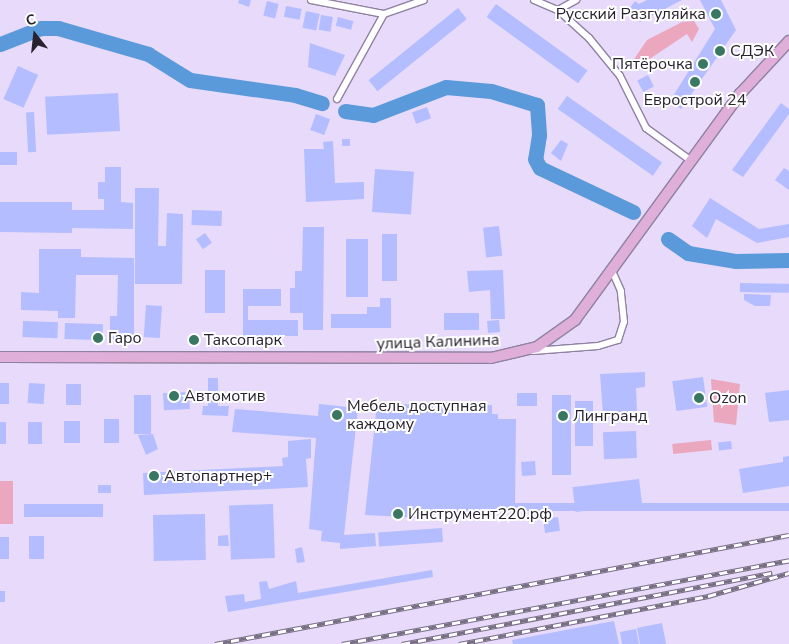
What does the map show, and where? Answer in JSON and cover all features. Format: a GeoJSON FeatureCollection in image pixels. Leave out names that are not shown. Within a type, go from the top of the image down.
{"type":"FeatureCollection","features":[{"type":"Feature","properties":{"kind":"main road","name":"улица Калинина"},"geometry":{"type":"LineString","coordinates":[[0,357],[406,359],[491,358],[519,352],[554,337],[576,320],[690,160],[758,72],[789,40]]}},
{"type":"Feature","properties":{"kind":"street"},"geometry":{"type":"LineString","coordinates":[[311,0],[384,14],[424,0]]}},
{"type":"Feature","properties":{"kind":"street"},"geometry":{"type":"LineString","coordinates":[[534,0],[558,10],[605,55],[620,76],[646,128],[690,160]]}},
{"type":"Feature","properties":{"kind":"street"},"geometry":{"type":"LineString","coordinates":[[558,10],[567,2],[576,0]]}},
{"type":"Feature","properties":{"kind":"street"},"geometry":{"type":"LineString","coordinates":[[337,99],[384,14]]}},
{"type":"Feature","properties":{"kind":"street"},"geometry":{"type":"LineString","coordinates":[[519,352],[598,346],[618,340],[624,322],[621,291],[612,270]]}},
{"type":"Feature","properties":{"kind":"shaded area"},"geometry":{"type":"Polygon","coordinates":[[[694,21],[699,29],[692,42],[687,34],[633,70],[630,65],[647,40],[682,22],[694,21]]]}},
{"type":"Feature","properties":{"kind":"shaded area"},"geometry":{"type":"Polygon","coordinates":[[[711,379],[740,384],[736,425],[714,422],[711,379]]]}},
{"type":"Feature","properties":{"kind":"shaded area"},"geometry":{"type":"Polygon","coordinates":[[[711,440],[712,450],[673,454],[672,444],[711,440]]]}},
{"type":"Feature","properties":{"kind":"shaded area"},"geometry":{"type":"Polygon","coordinates":[[[0,481],[13,481],[13,524],[0,524],[0,481]]]}},
{"type":"Feature","properties":{"kind":"building"},"geometry":{"type":"Polygon","coordinates":[[[239,0],[251,0],[249,7],[238,3],[239,0]]]}},
{"type":"Feature","properties":{"kind":"building"},"geometry":{"type":"Polygon","coordinates":[[[647,0],[682,0],[640,22],[626,13],[635,1],[639,4],[647,0]]]}},
{"type":"Feature","properties":{"kind":"building"},"geometry":{"type":"Polygon","coordinates":[[[700,0],[721,0],[736,30],[681,109],[670,101],[715,29],[700,0]]]}},
{"type":"Feature","properties":{"kind":"building"},"geometry":{"type":"Polygon","coordinates":[[[267,1],[279,4],[275,18],[263,16],[267,1]]]}},
{"type":"Feature","properties":{"kind":"building"},"geometry":{"type":"Polygon","coordinates":[[[496,4],[587,70],[578,83],[487,17],[496,4]]]}},
{"type":"Feature","properties":{"kind":"building"},"geometry":{"type":"Polygon","coordinates":[[[286,6],[302,9],[300,20],[284,17],[286,6]]]}},
{"type":"Feature","properties":{"kind":"building"},"geometry":{"type":"Polygon","coordinates":[[[458,8],[467,19],[377,91],[369,80],[458,8]]]}},
{"type":"Feature","properties":{"kind":"building"},"geometry":{"type":"Polygon","coordinates":[[[306,11],[320,14],[316,31],[302,28],[306,11]]]}},
{"type":"Feature","properties":{"kind":"building"},"geometry":{"type":"Polygon","coordinates":[[[321,15],[333,17],[331,32],[319,30],[321,15]]]}},
{"type":"Feature","properties":{"kind":"building"},"geometry":{"type":"Polygon","coordinates":[[[338,17],[353,21],[351,30],[336,26],[338,17]]]}},
{"type":"Feature","properties":{"kind":"building"},"geometry":{"type":"Polygon","coordinates":[[[310,43],[345,55],[335,76],[308,67],[310,43]]]}},
{"type":"Feature","properties":{"kind":"building"},"geometry":{"type":"Polygon","coordinates":[[[18,66],[38,75],[23,108],[3,99],[18,66]]]}},
{"type":"Feature","properties":{"kind":"building"},"geometry":{"type":"Polygon","coordinates":[[[648,75],[654,87],[643,92],[637,80],[648,75]]]}},
{"type":"Feature","properties":{"kind":"building"},"geometry":{"type":"Polygon","coordinates":[[[118,93],[120,131],[47,135],[45,97],[118,93]]]}},
{"type":"Feature","properties":{"kind":"building"},"geometry":{"type":"Polygon","coordinates":[[[567,96],[662,163],[653,176],[558,109],[567,96]]]}},
{"type":"Feature","properties":{"kind":"building"},"geometry":{"type":"Polygon","coordinates":[[[781,103],[789,109],[789,114],[743,177],[732,170],[781,103]]]}},
{"type":"Feature","properties":{"kind":"building"},"geometry":{"type":"Polygon","coordinates":[[[427,107],[431,118],[416,124],[412,112],[427,107]]]}},
{"type":"Feature","properties":{"kind":"building"},"geometry":{"type":"Polygon","coordinates":[[[26,112],[34,112],[36,152],[28,152],[26,112]]]}},
{"type":"Feature","properties":{"kind":"building"},"geometry":{"type":"Polygon","coordinates":[[[316,114],[330,119],[324,135],[310,130],[316,114]]]}},
{"type":"Feature","properties":{"kind":"building"},"geometry":{"type":"Polygon","coordinates":[[[342,139],[350,139],[350,146],[342,146],[342,139]]]}},
{"type":"Feature","properties":{"kind":"building"},"geometry":{"type":"Polygon","coordinates":[[[561,140],[568,144],[561,161],[551,153],[561,140]]]}},
{"type":"Feature","properties":{"kind":"building"},"geometry":{"type":"Polygon","coordinates":[[[333,141],[335,183],[364,182],[364,199],[306,202],[304,149],[324,149],[323,142],[333,141]]]}},
{"type":"Feature","properties":{"kind":"building"},"geometry":{"type":"Polygon","coordinates":[[[0,152],[17,152],[17,165],[0,165],[0,152]]]}},
{"type":"Feature","properties":{"kind":"building"},"geometry":{"type":"Polygon","coordinates":[[[105,167],[121,167],[121,202],[133,203],[133,229],[72,228],[72,233],[0,232],[0,202],[72,202],[72,210],[104,210],[104,199],[98,199],[98,182],[105,182],[105,167]]]}},
{"type":"Feature","properties":{"kind":"building"},"geometry":{"type":"Polygon","coordinates":[[[784,168],[789,171],[789,190],[775,180],[784,168]]]}},
{"type":"Feature","properties":{"kind":"building"},"geometry":{"type":"Polygon","coordinates":[[[375,169],[414,172],[411,215],[372,212],[375,169]]]}},
{"type":"Feature","properties":{"kind":"building"},"geometry":{"type":"Polygon","coordinates":[[[135,188],[159,188],[158,246],[166,246],[167,213],[183,214],[182,284],[135,284],[135,188]]]}},
{"type":"Feature","properties":{"kind":"building"},"geometry":{"type":"Polygon","coordinates":[[[710,198],[759,229],[789,224],[789,237],[757,243],[716,219],[707,238],[692,226],[710,198]]]}},
{"type":"Feature","properties":{"kind":"building"},"geometry":{"type":"Polygon","coordinates":[[[192,210],[222,211],[221,226],[191,225],[192,210]]]}},
{"type":"Feature","properties":{"kind":"building"},"geometry":{"type":"Polygon","coordinates":[[[499,226],[502,256],[486,258],[483,228],[499,226]]]}},
{"type":"Feature","properties":{"kind":"building"},"geometry":{"type":"Polygon","coordinates":[[[303,227],[324,227],[323,330],[303,330],[303,313],[290,313],[290,288],[295,288],[295,271],[302,271],[303,227]]]}},
{"type":"Feature","properties":{"kind":"building"},"geometry":{"type":"Polygon","coordinates":[[[205,233],[212,243],[203,249],[196,239],[205,233]]]}},
{"type":"Feature","properties":{"kind":"building"},"geometry":{"type":"Polygon","coordinates":[[[382,234],[397,234],[397,281],[382,281],[382,234]]]}},
{"type":"Feature","properties":{"kind":"building"},"geometry":{"type":"Polygon","coordinates":[[[346,239],[368,239],[368,297],[346,297],[346,239]]]}},
{"type":"Feature","properties":{"kind":"building"},"geometry":{"type":"Polygon","coordinates":[[[39,249],[81,249],[81,257],[134,258],[134,339],[110,339],[110,316],[117,316],[118,275],[76,275],[75,318],[58,318],[58,311],[21,310],[21,292],[39,293],[39,249]]]}},
{"type":"Feature","properties":{"kind":"building"},"geometry":{"type":"Polygon","coordinates":[[[205,270],[225,270],[225,313],[205,313],[205,270]]]}},
{"type":"Feature","properties":{"kind":"building"},"geometry":{"type":"Polygon","coordinates":[[[503,270],[505,319],[491,319],[490,290],[469,292],[467,271],[503,270]]]}},
{"type":"Feature","properties":{"kind":"building"},"geometry":{"type":"Polygon","coordinates":[[[740,283],[789,284],[789,293],[740,292],[740,283]]]}},
{"type":"Feature","properties":{"kind":"building"},"geometry":{"type":"Polygon","coordinates":[[[243,289],[281,289],[281,306],[248,306],[248,320],[298,320],[298,336],[243,336],[243,289]]]}},
{"type":"Feature","properties":{"kind":"building"},"geometry":{"type":"Polygon","coordinates":[[[744,294],[771,295],[770,306],[755,306],[744,300],[744,294]]]}},
{"type":"Feature","properties":{"kind":"building"},"geometry":{"type":"Polygon","coordinates":[[[380,298],[391,298],[391,328],[331,328],[331,314],[367,314],[367,307],[380,307],[380,298]]]}},
{"type":"Feature","properties":{"kind":"building"},"geometry":{"type":"Polygon","coordinates":[[[146,305],[162,306],[160,338],[144,337],[146,305]]]}},
{"type":"Feature","properties":{"kind":"building"},"geometry":{"type":"Polygon","coordinates":[[[444,313],[479,313],[479,330],[444,330],[444,313]]]}},
{"type":"Feature","properties":{"kind":"building"},"geometry":{"type":"Polygon","coordinates":[[[499,320],[500,332],[488,333],[487,321],[499,320]]]}},
{"type":"Feature","properties":{"kind":"building"},"geometry":{"type":"Polygon","coordinates":[[[23,321],[58,322],[57,338],[22,337],[23,321]]]}},
{"type":"Feature","properties":{"kind":"building"},"geometry":{"type":"Polygon","coordinates":[[[65,323],[103,324],[102,340],[64,339],[65,323]]]}},
{"type":"Feature","properties":{"kind":"building"},"geometry":{"type":"Polygon","coordinates":[[[645,372],[645,387],[636,388],[637,412],[603,414],[600,374],[645,372]]]}},
{"type":"Feature","properties":{"kind":"building"},"geometry":{"type":"Polygon","coordinates":[[[703,377],[707,407],[676,411],[672,381],[703,377]]]}},
{"type":"Feature","properties":{"kind":"building"},"geometry":{"type":"Polygon","coordinates":[[[208,378],[218,378],[218,406],[229,406],[228,416],[202,415],[203,406],[208,406],[208,378]]]}},
{"type":"Feature","properties":{"kind":"building"},"geometry":{"type":"Polygon","coordinates":[[[0,383],[9,383],[9,404],[0,404],[0,383]]]}},
{"type":"Feature","properties":{"kind":"building"},"geometry":{"type":"Polygon","coordinates":[[[29,383],[45,384],[44,404],[28,403],[29,383]]]}},
{"type":"Feature","properties":{"kind":"building"},"geometry":{"type":"Polygon","coordinates":[[[66,384],[81,384],[81,405],[66,405],[66,384]]]}},
{"type":"Feature","properties":{"kind":"building"},"geometry":{"type":"Polygon","coordinates":[[[789,390],[789,420],[769,422],[765,393],[789,390]]]}},
{"type":"Feature","properties":{"kind":"building"},"geometry":{"type":"Polygon","coordinates":[[[189,392],[190,409],[164,410],[163,393],[189,392]]]}},
{"type":"Feature","properties":{"kind":"building"},"geometry":{"type":"Polygon","coordinates":[[[517,393],[537,393],[537,406],[517,406],[517,393]]]}},
{"type":"Feature","properties":{"kind":"building"},"geometry":{"type":"Polygon","coordinates":[[[134,395],[151,395],[151,434],[134,434],[134,395]]]}},
{"type":"Feature","properties":{"kind":"building"},"geometry":{"type":"Polygon","coordinates":[[[552,395],[571,395],[571,475],[552,475],[552,395]]]}},
{"type":"Feature","properties":{"kind":"building"},"geometry":{"type":"Polygon","coordinates":[[[575,401],[593,401],[593,446],[575,446],[575,401]]]}},
{"type":"Feature","properties":{"kind":"building"},"geometry":{"type":"Polygon","coordinates":[[[319,404],[358,408],[344,535],[375,533],[376,546],[340,549],[340,543],[321,541],[322,531],[309,529],[316,438],[232,432],[235,409],[318,416],[319,404]]]}},
{"type":"Feature","properties":{"kind":"building"},"geometry":{"type":"Polygon","coordinates":[[[377,404],[492,405],[492,414],[498,414],[498,419],[516,419],[515,505],[487,504],[487,515],[424,514],[424,518],[365,515],[377,404]]]}},
{"type":"Feature","properties":{"kind":"building"},"geometry":{"type":"Polygon","coordinates":[[[104,419],[119,419],[119,443],[104,443],[104,419]]]}},
{"type":"Feature","properties":{"kind":"building"},"geometry":{"type":"Polygon","coordinates":[[[64,421],[80,421],[80,443],[64,443],[64,421]]]}},
{"type":"Feature","properties":{"kind":"building"},"geometry":{"type":"Polygon","coordinates":[[[0,422],[6,422],[6,444],[0,444],[0,422]]]}},
{"type":"Feature","properties":{"kind":"building"},"geometry":{"type":"Polygon","coordinates":[[[28,422],[42,422],[42,444],[28,444],[28,422]]]}},
{"type":"Feature","properties":{"kind":"building"},"geometry":{"type":"Polygon","coordinates":[[[636,431],[637,458],[604,459],[603,432],[636,431]]]}},
{"type":"Feature","properties":{"kind":"building"},"geometry":{"type":"Polygon","coordinates":[[[153,434],[158,449],[146,455],[138,435],[153,434]]]}},
{"type":"Feature","properties":{"kind":"building"},"geometry":{"type":"Polygon","coordinates":[[[311,439],[311,458],[306,459],[308,487],[144,495],[143,473],[283,466],[282,458],[288,457],[288,441],[311,439]]]}},
{"type":"Feature","properties":{"kind":"building"},"geometry":{"type":"Polygon","coordinates":[[[731,441],[732,449],[719,451],[718,443],[731,441]]]}},
{"type":"Feature","properties":{"kind":"building"},"geometry":{"type":"Polygon","coordinates":[[[789,456],[789,486],[743,493],[739,469],[783,462],[783,457],[789,456]]]}},
{"type":"Feature","properties":{"kind":"building"},"geometry":{"type":"Polygon","coordinates":[[[535,461],[536,475],[522,476],[521,462],[535,461]]]}},
{"type":"Feature","properties":{"kind":"building"},"geometry":{"type":"Polygon","coordinates":[[[639,479],[642,504],[576,512],[572,487],[639,479]]]}},
{"type":"Feature","properties":{"kind":"building"},"geometry":{"type":"Polygon","coordinates":[[[98,485],[111,485],[111,493],[98,493],[98,485]]]}},
{"type":"Feature","properties":{"kind":"building"},"geometry":{"type":"Polygon","coordinates":[[[454,503],[789,503],[789,511],[454,511],[454,503]]]}},
{"type":"Feature","properties":{"kind":"building"},"geometry":{"type":"Polygon","coordinates":[[[24,504],[103,504],[103,517],[24,517],[24,504]]]}},
{"type":"Feature","properties":{"kind":"building"},"geometry":{"type":"Polygon","coordinates":[[[273,504],[275,558],[231,560],[229,506],[273,504]]]}},
{"type":"Feature","properties":{"kind":"building"},"geometry":{"type":"Polygon","coordinates":[[[205,514],[206,560],[154,561],[153,515],[205,514]]]}},
{"type":"Feature","properties":{"kind":"building"},"geometry":{"type":"Polygon","coordinates":[[[558,517],[560,531],[545,533],[543,519],[558,517]]]}},
{"type":"Feature","properties":{"kind":"building"},"geometry":{"type":"Polygon","coordinates":[[[442,528],[443,542],[379,546],[378,532],[442,528]]]}},
{"type":"Feature","properties":{"kind":"building"},"geometry":{"type":"Polygon","coordinates":[[[228,535],[229,546],[218,546],[218,536],[228,535]]]}},
{"type":"Feature","properties":{"kind":"building"},"geometry":{"type":"Polygon","coordinates":[[[29,536],[44,536],[44,559],[29,559],[29,536]]]}},
{"type":"Feature","properties":{"kind":"building"},"geometry":{"type":"Polygon","coordinates":[[[0,537],[9,537],[9,559],[0,559],[0,537]]]}},
{"type":"Feature","properties":{"kind":"building"},"geometry":{"type":"Polygon","coordinates":[[[302,547],[305,562],[297,563],[295,549],[302,547]]]}},
{"type":"Feature","properties":{"kind":"building"},"geometry":{"type":"Polygon","coordinates":[[[432,570],[433,577],[228,612],[225,596],[244,594],[245,602],[261,599],[259,582],[267,581],[269,589],[296,581],[298,593],[432,570]]]}},
{"type":"Feature","properties":{"kind":"building"},"geometry":{"type":"Polygon","coordinates":[[[0,591],[5,591],[5,602],[0,602],[0,591]]]}},
{"type":"Feature","properties":{"kind":"building"},"geometry":{"type":"Polygon","coordinates":[[[614,621],[619,644],[513,644],[512,640],[614,621]]]}},
{"type":"Feature","properties":{"kind":"building"},"geometry":{"type":"Polygon","coordinates":[[[662,623],[666,644],[640,644],[637,628],[662,623]]]}},
{"type":"Feature","properties":{"kind":"building"},"geometry":{"type":"Polygon","coordinates":[[[636,629],[639,644],[622,644],[620,632],[636,629]]]}},
{"type":"Feature","properties":{"kind":"waterway"},"geometry":{"type":"LineString","coordinates":[[0,44],[41,28],[58,28],[148,54],[190,80],[295,95],[322,103]]}},
{"type":"Feature","properties":{"kind":"waterway"},"geometry":{"type":"LineString","coordinates":[[345,111],[373,115],[446,87],[491,91],[537,105],[539,135],[535,159],[540,168],[633,212]]}},
{"type":"Feature","properties":{"kind":"waterway"},"geometry":{"type":"LineString","coordinates":[[668,239],[688,253],[736,261],[789,260]]}},
{"type":"Feature","properties":{"kind":"railway"},"geometry":{"type":"LineString","coordinates":[[215,644],[789,535]]}},
{"type":"Feature","properties":{"kind":"railway"},"geometry":{"type":"LineString","coordinates":[[342,644],[789,560]]}},
{"type":"Feature","properties":{"kind":"railway"},"geometry":{"type":"LineString","coordinates":[[402,644],[772,573]]}},
{"type":"Feature","properties":{"kind":"railway"},"geometry":{"type":"LineString","coordinates":[[459,644],[708,596],[789,573]]}},
{"type":"Feature","properties":{"kind":"place","name":"Русский Разгуляйка"},"geometry":{"type":"Point","coordinates":[716,14]}},
{"type":"Feature","properties":{"kind":"place","name":"СДЭК"},"geometry":{"type":"Point","coordinates":[720,51]}},
{"type":"Feature","properties":{"kind":"place","name":"Пятёрочка"},"geometry":{"type":"Point","coordinates":[703,64]}},
{"type":"Feature","properties":{"kind":"place","name":"Еврострой 24"},"geometry":{"type":"Point","coordinates":[695,82]}},
{"type":"Feature","properties":{"kind":"place","name":"Гаро"},"geometry":{"type":"Point","coordinates":[98,338]}},
{"type":"Feature","properties":{"kind":"place","name":"Таксопарк"},"geometry":{"type":"Point","coordinates":[194,340]}},
{"type":"Feature","properties":{"kind":"place","name":"Автомотив"},"geometry":{"type":"Point","coordinates":[174,396]}},
{"type":"Feature","properties":{"kind":"place","name":"Ozon"},"geometry":{"type":"Point","coordinates":[699,398]}},
{"type":"Feature","properties":{"kind":"place","name":"Мебель доступная каждому"},"geometry":{"type":"Point","coordinates":[337,415]}},
{"type":"Feature","properties":{"kind":"place","name":"Лингранд"},"geometry":{"type":"Point","coordinates":[563,416]}},
{"type":"Feature","properties":{"kind":"place","name":"Автопартнер+"},"geometry":{"type":"Point","coordinates":[154,476]}},
{"type":"Feature","properties":{"kind":"place","name":"Инструмент220.рф"},"geometry":{"type":"Point","coordinates":[398,514]}}]}
